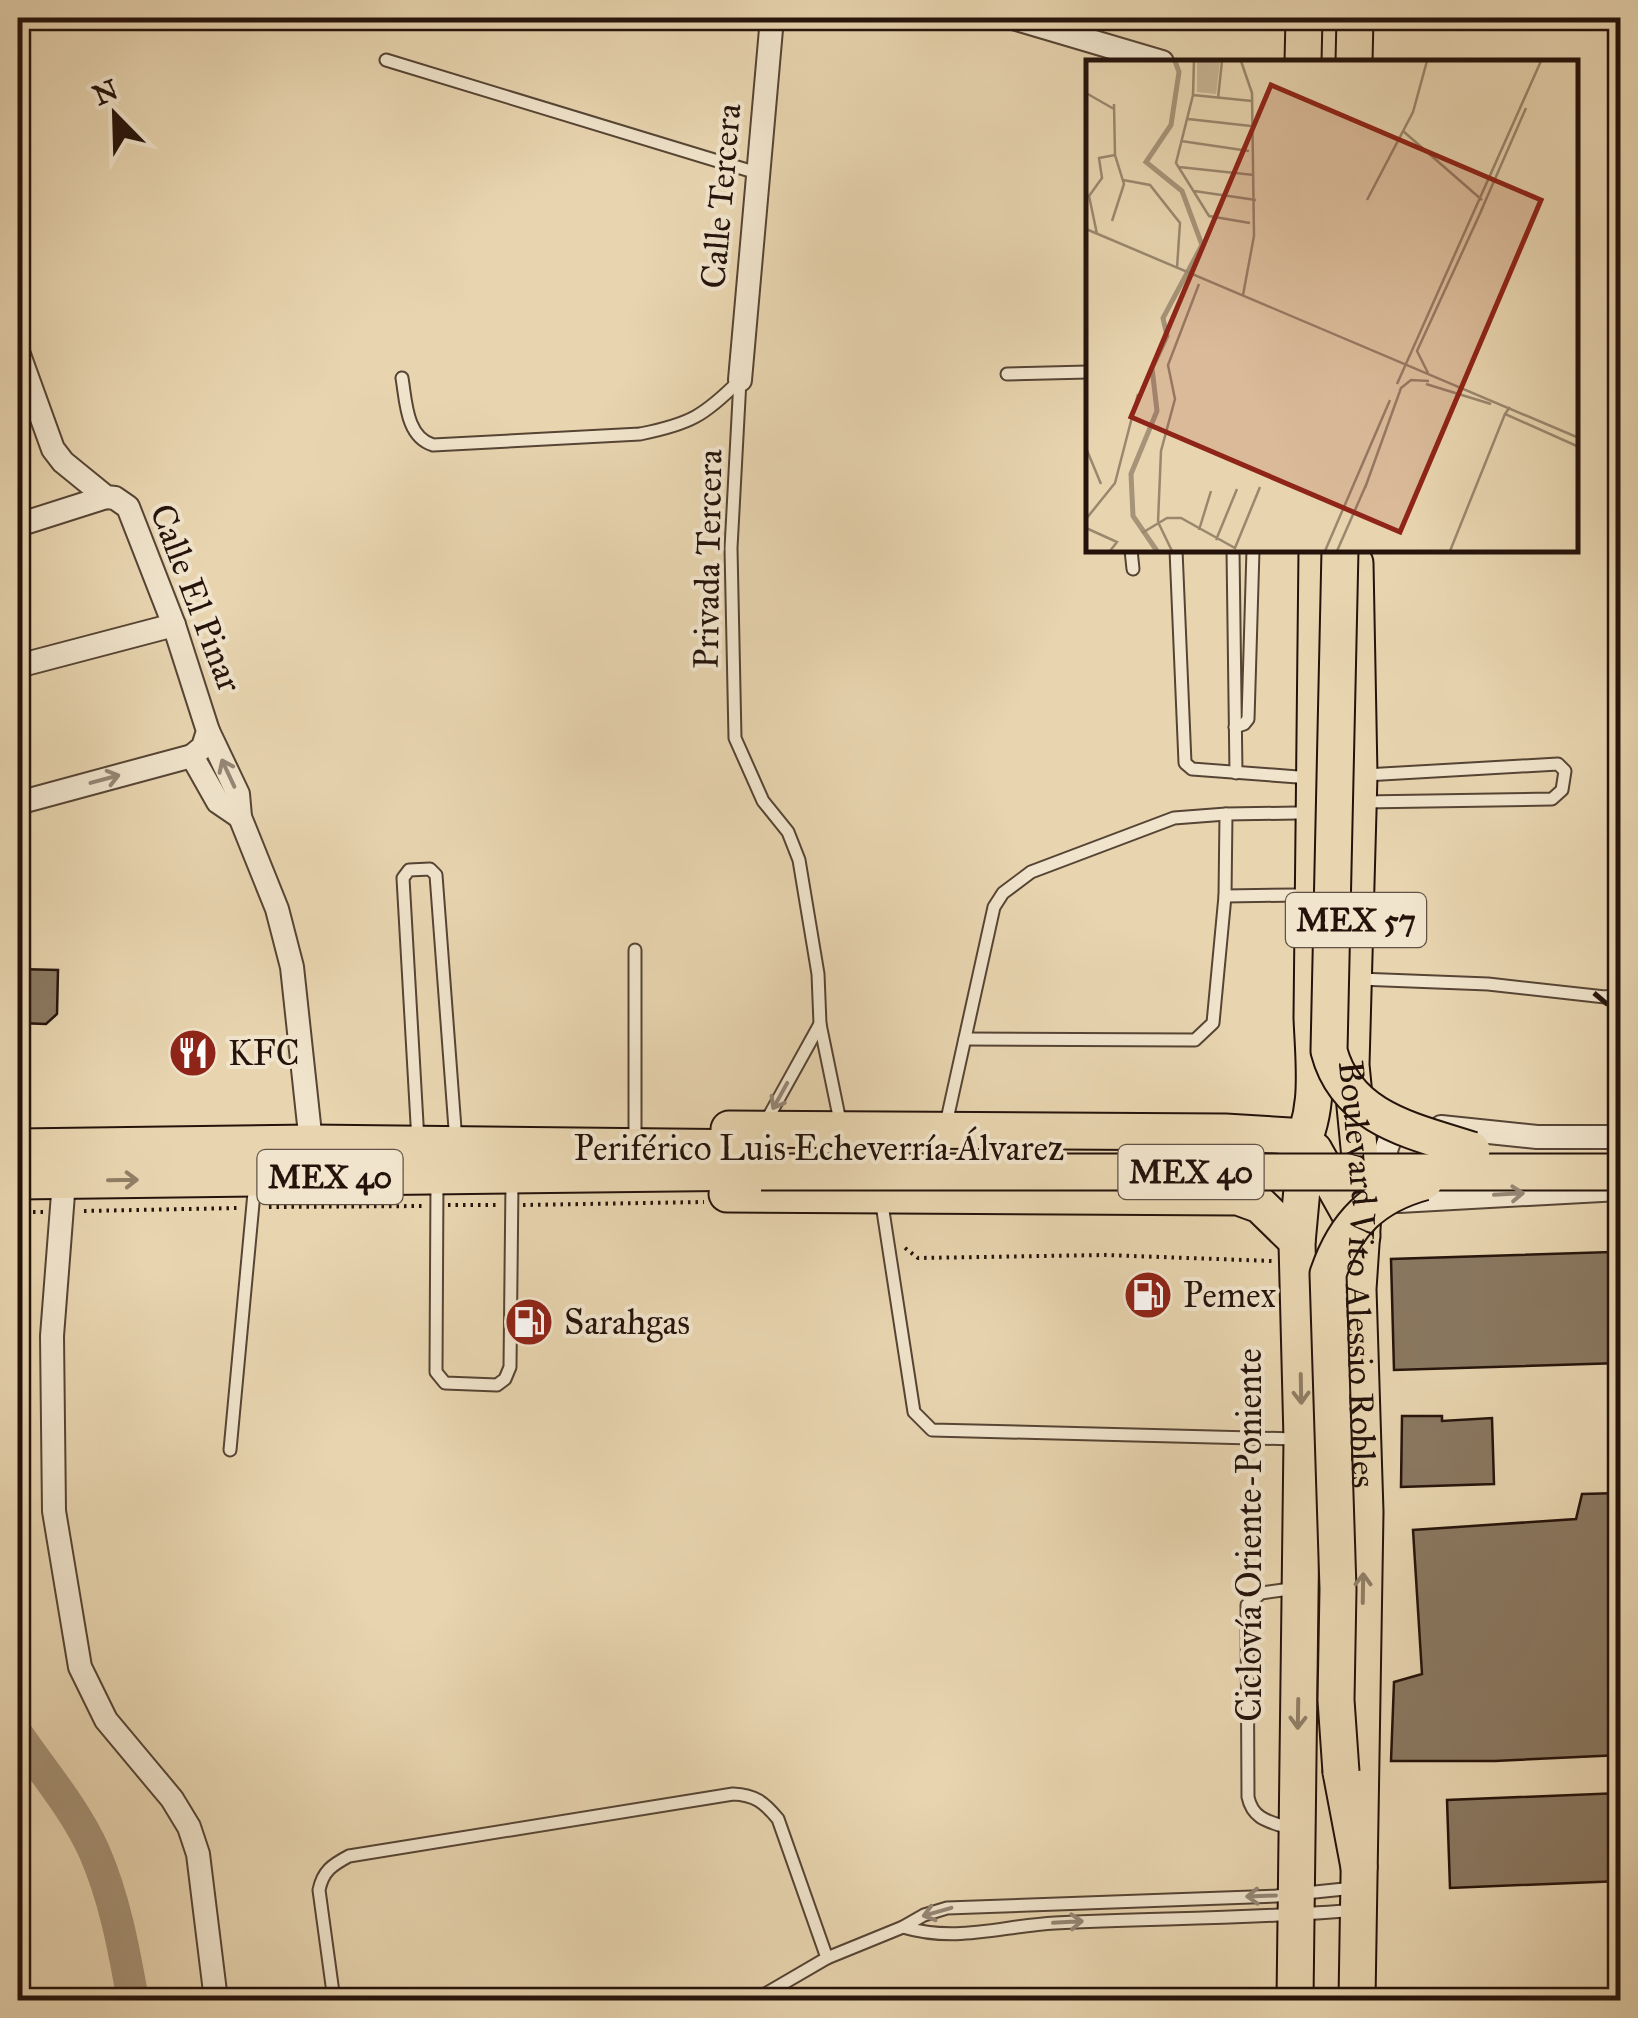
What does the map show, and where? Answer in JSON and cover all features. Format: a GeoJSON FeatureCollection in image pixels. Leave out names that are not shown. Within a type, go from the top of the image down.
{"type":"FeatureCollection","features":[{"type":"Feature","properties":{"kind":"main road"},"geometry":{"type":"LineString","coordinates":[[1303,60],[1304,18]]}},
{"type":"Feature","properties":{"kind":"main road"},"geometry":{"type":"LineString","coordinates":[[1354,60],[1355,18]]}},
{"type":"Feature","properties":{"kind":"main road","name":"Boulevard Vito Alessio Robles"},"geometry":{"type":"LineString","coordinates":[[1295,2000],[1302,1439],[1298,1292],[1285,1251],[1306,1137],[1296,964],[1300,552]]}},
{"type":"Feature","properties":{"kind":"main road"},"geometry":{"type":"LineString","coordinates":[[1238,1197],[1278,1174],[1294,1159],[1306,1137],[1315,1090],[1312,1018],[1318,552]]}},
{"type":"Feature","properties":{"kind":"main road"},"geometry":{"type":"LineString","coordinates":[[1340,552],[1329,1051],[1337,1074],[1354,1099],[1368,1111],[1471,1162]]}},
{"type":"Feature","properties":{"kind":"main road","name":"Boulevard Vito Alessio Robles"},"geometry":{"type":"LineString","coordinates":[[1355,552],[1358,789],[1352,1065],[1364,1199],[1360,1261],[1365,1512],[1357,2000]]}},
{"type":"Feature","properties":{"kind":"main road"},"geometry":{"type":"LineString","coordinates":[[571,1148],[635,1129],[762,1150],[842,1130],[1226,1132],[1306,1137],[1364,1199]]}},
{"type":"Feature","properties":{"kind":"main road"},"geometry":{"type":"LineString","coordinates":[[1226,1132],[1246,1154],[1246,1184],[1238,1197]]}},
{"type":"Feature","properties":{"kind":"main road"},"geometry":{"type":"LineString","coordinates":[[1306,1137],[1360,1261]]}},
{"type":"Feature","properties":{"kind":"main road","name":"Periférico Luis Echeverría Álvarez"},"geometry":{"type":"LineString","coordinates":[[21,1174],[311,1143],[1471,1162],[1620,1172]]}},
{"type":"Feature","properties":{"kind":"main road","name":"Periférico Luis Echeverría Álvarez"},"geometry":{"type":"LineString","coordinates":[[1471,1162],[1620,1149]]}},
{"type":"Feature","properties":{"kind":"main road","name":"Periférico Luis Echeverría Álvarez"},"geometry":{"type":"LineString","coordinates":[[21,1174],[62,1196],[512,1190],[634,1174],[762,1150]]}},
{"type":"Feature","properties":{"kind":"main road"},"geometry":{"type":"LineString","coordinates":[[1358,1888],[1341,1772],[1336,1700],[1337,1570],[1328,1274],[1345,1234],[1362,1212],[1384,1196],[1471,1162]]}},
{"type":"Feature","properties":{"kind":"main road"},"geometry":{"type":"LineString","coordinates":[[634,1174],[685,1192],[1238,1197],[1260,1205],[1285,1251]]}},
{"type":"Feature","properties":{"kind":"main road"},"geometry":{"type":"LineString","coordinates":[[1298,1292],[1324,1280],[1338,1280],[1360,1261],[1368,1235],[1378,1221],[1412,1200]]}},
{"type":"Feature","properties":{"kind":"street","name":"Calle Tercera"},"geometry":{"type":"LineString","coordinates":[[740,380],[772,18]]}},
{"type":"Feature","properties":{"kind":"street"},"geometry":{"type":"LineString","coordinates":[[1013,18],[1155,60]]}},
{"type":"Feature","properties":{"kind":"street","name":"Calle El Pinar"},"geometry":{"type":"LineString","coordinates":[[18,352],[23,386],[53,449],[106,498],[115,498],[128,507],[174,624],[208,731],[238,794],[240,817],[277,909],[292,967],[311,1143]]}},
{"type":"Feature","properties":{"kind":"street"},"geometry":{"type":"LineString","coordinates":[[18,524],[106,498]]}},
{"type":"Feature","properties":{"kind":"street"},"geometry":{"type":"LineString","coordinates":[[18,666],[174,624]]}},
{"type":"Feature","properties":{"kind":"street","name":"Calle El Pinar"},"geometry":{"type":"LineString","coordinates":[[208,731],[203,747],[192,756],[218,802],[240,817]]}},
{"type":"Feature","properties":{"kind":"street"},"geometry":{"type":"LineString","coordinates":[[18,802],[192,756]]}},
{"type":"Feature","properties":{"kind":"street"},"geometry":{"type":"LineString","coordinates":[[1352,1065],[1367,1097],[1406,1123],[1537,1137],[1620,1137]]}},
{"type":"Feature","properties":{"kind":"street"},"geometry":{"type":"LineString","coordinates":[[1406,1123],[1388,1141],[1386,1169],[1400,1193],[1412,1200]]}},
{"type":"Feature","properties":{"kind":"street"},"geometry":{"type":"LineString","coordinates":[[1364,1199],[1620,1189]]}},
{"type":"Feature","properties":{"kind":"street"},"geometry":{"type":"LineString","coordinates":[[62,1196],[52,1336],[54,1510],[80,1667],[106,1720],[172,1799],[189,1827],[198,1854],[216,2000]]}},
{"type":"Feature","properties":{"kind":"lane"},"geometry":{"type":"LineString","coordinates":[[386,60],[757,173]]}},
{"type":"Feature","properties":{"kind":"lane"},"geometry":{"type":"LineString","coordinates":[[1007,374],[1086,372]]}},
{"type":"Feature","properties":{"kind":"lane"},"geometry":{"type":"LineString","coordinates":[[402,378],[416,435],[432,445],[640,434],[671,428],[711,410],[740,380]]}},
{"type":"Feature","properties":{"kind":"lane","name":"Privada Tercera"},"geometry":{"type":"LineString","coordinates":[[740,380],[732,548],[736,738],[764,801],[788,832],[799,860],[818,974],[820,1024]]}},
{"type":"Feature","properties":{"kind":"lane"},"geometry":{"type":"LineString","coordinates":[[1131,552],[1132,570]]}},
{"type":"Feature","properties":{"kind":"lane"},"geometry":{"type":"LineString","coordinates":[[1176,552],[1184,759],[1192,769],[1298,777]]}},
{"type":"Feature","properties":{"kind":"lane"},"geometry":{"type":"LineString","coordinates":[[1233,552],[1236,773]]}},
{"type":"Feature","properties":{"kind":"lane"},"geometry":{"type":"LineString","coordinates":[[1236,727],[1248,719],[1253,552]]}},
{"type":"Feature","properties":{"kind":"lane"},"geometry":{"type":"LineString","coordinates":[[1558,764],[1564,771],[1562,790],[1552,799],[1358,789],[1558,764]]}},
{"type":"Feature","properties":{"kind":"lane"},"geometry":{"type":"LineString","coordinates":[[965,1038],[1196,1040],[1213,1022],[1225,896],[1226,814]]}},
{"type":"Feature","properties":{"kind":"lane"},"geometry":{"type":"LineString","coordinates":[[945,1130],[994,907],[1016,880],[1174,818],[1297,814]]}},
{"type":"Feature","properties":{"kind":"lane"},"geometry":{"type":"LineString","coordinates":[[418,1145],[403,878],[408,870],[430,869],[436,875],[456,1146]]}},
{"type":"Feature","properties":{"kind":"lane"},"geometry":{"type":"LineString","coordinates":[[1225,896],[1297,895]]}},
{"type":"Feature","properties":{"kind":"lane"},"geometry":{"type":"LineString","coordinates":[[635,1129],[636,950]]}},
{"type":"Feature","properties":{"kind":"lane"},"geometry":{"type":"LineString","coordinates":[[1355,979],[1488,984],[1605,997],[1620,994]]}},
{"type":"Feature","properties":{"kind":"lane"},"geometry":{"type":"LineString","coordinates":[[820,1024],[842,1130]]}},
{"type":"Feature","properties":{"kind":"lane"},"geometry":{"type":"LineString","coordinates":[[762,1150],[820,1024]]}},
{"type":"Feature","properties":{"kind":"lane"},"geometry":{"type":"LineString","coordinates":[[437,1191],[436,1372],[445,1382],[497,1386],[510,1367],[512,1190]]}},
{"type":"Feature","properties":{"kind":"lane"},"geometry":{"type":"LineString","coordinates":[[230,1450],[254,1193]]}},
{"type":"Feature","properties":{"kind":"lane"},"geometry":{"type":"LineString","coordinates":[[880,1194],[914,1412],[932,1430],[1302,1439]]}},
{"type":"Feature","properties":{"kind":"lane"},"geometry":{"type":"LineString","coordinates":[[1296,1830],[1259,1818],[1250,1807],[1247,1605],[1261,1594],[1301,1588]]}},
{"type":"Feature","properties":{"kind":"lane"},"geometry":{"type":"LineString","coordinates":[[334,2000],[319,1890],[322,1876],[332,1864],[348,1856],[733,1794],[752,1795],[778,1819],[827,1958]]}},
{"type":"Feature","properties":{"kind":"lane"},"geometry":{"type":"LineString","coordinates":[[903,1928],[931,1936],[958,1936],[1034,1924],[1297,1905],[1358,1888]]}},
{"type":"Feature","properties":{"kind":"lane"},"geometry":{"type":"LineString","coordinates":[[754,2000],[827,1958],[946,1908],[1103,1902],[1297,1905],[1358,1888]]}},
{"type":"Feature","properties":{"kind":"lane"},"geometry":{"type":"LineString","coordinates":[[1102,1921],[1103,1902]]}},
{"type":"Feature","properties":{"kind":"path"},"geometry":{"type":"LineString","coordinates":[[21,1174],[62,1196],[512,1190],[711,1202]]}},
{"type":"Feature","properties":{"kind":"path"},"geometry":{"type":"LineString","coordinates":[[884,1232],[918,1258],[1285,1251]]}},
{"type":"Feature","properties":{"kind":"building"},"geometry":{"type":"Polygon","coordinates":[[[18,969],[58,970],[57,1014],[46,1024],[18,1023],[18,969]]]}},
{"type":"Feature","properties":{"kind":"building"},"geometry":{"type":"Polygon","coordinates":[[[1611,1252],[1612,1272],[1620,1272],[1620,1363],[1394,1370],[1391,1259],[1611,1252]]]}},
{"type":"Feature","properties":{"kind":"building"},"geometry":{"type":"Polygon","coordinates":[[[1402,1416],[1442,1416],[1442,1421],[1492,1418],[1494,1484],[1401,1487],[1402,1416]]]}},
{"type":"Feature","properties":{"kind":"building"},"geometry":{"type":"Polygon","coordinates":[[[1620,1493],[1620,1755],[1391,1761],[1394,1682],[1422,1674],[1413,1530],[1576,1519],[1582,1494],[1620,1493]]]}},
{"type":"Feature","properties":{"kind":"building"},"geometry":{"type":"Polygon","coordinates":[[[1620,1793],[1620,1881],[1450,1888],[1447,1800],[1620,1793]]]}},
{"type":"Feature","properties":{"kind":"waterway"},"geometry":{"type":"LineString","coordinates":[[18,1735],[94,1851],[113,1906],[133,2000]]}},
{"type":"Feature","properties":{"kind":"railway"},"geometry":{"type":"LineString","coordinates":[[1594,993],[1620,1015]]}},
{"type":"Feature","properties":{"kind":"place","name":"KFC"},"geometry":{"type":"Point","coordinates":[193,1053]}},
{"type":"Feature","properties":{"kind":"place","name":"Pemex"},"geometry":{"type":"Point","coordinates":[1148,1295]}},
{"type":"Feature","properties":{"kind":"place","name":"Sarahgas"},"geometry":{"type":"Point","coordinates":[529,1322]}}]}
